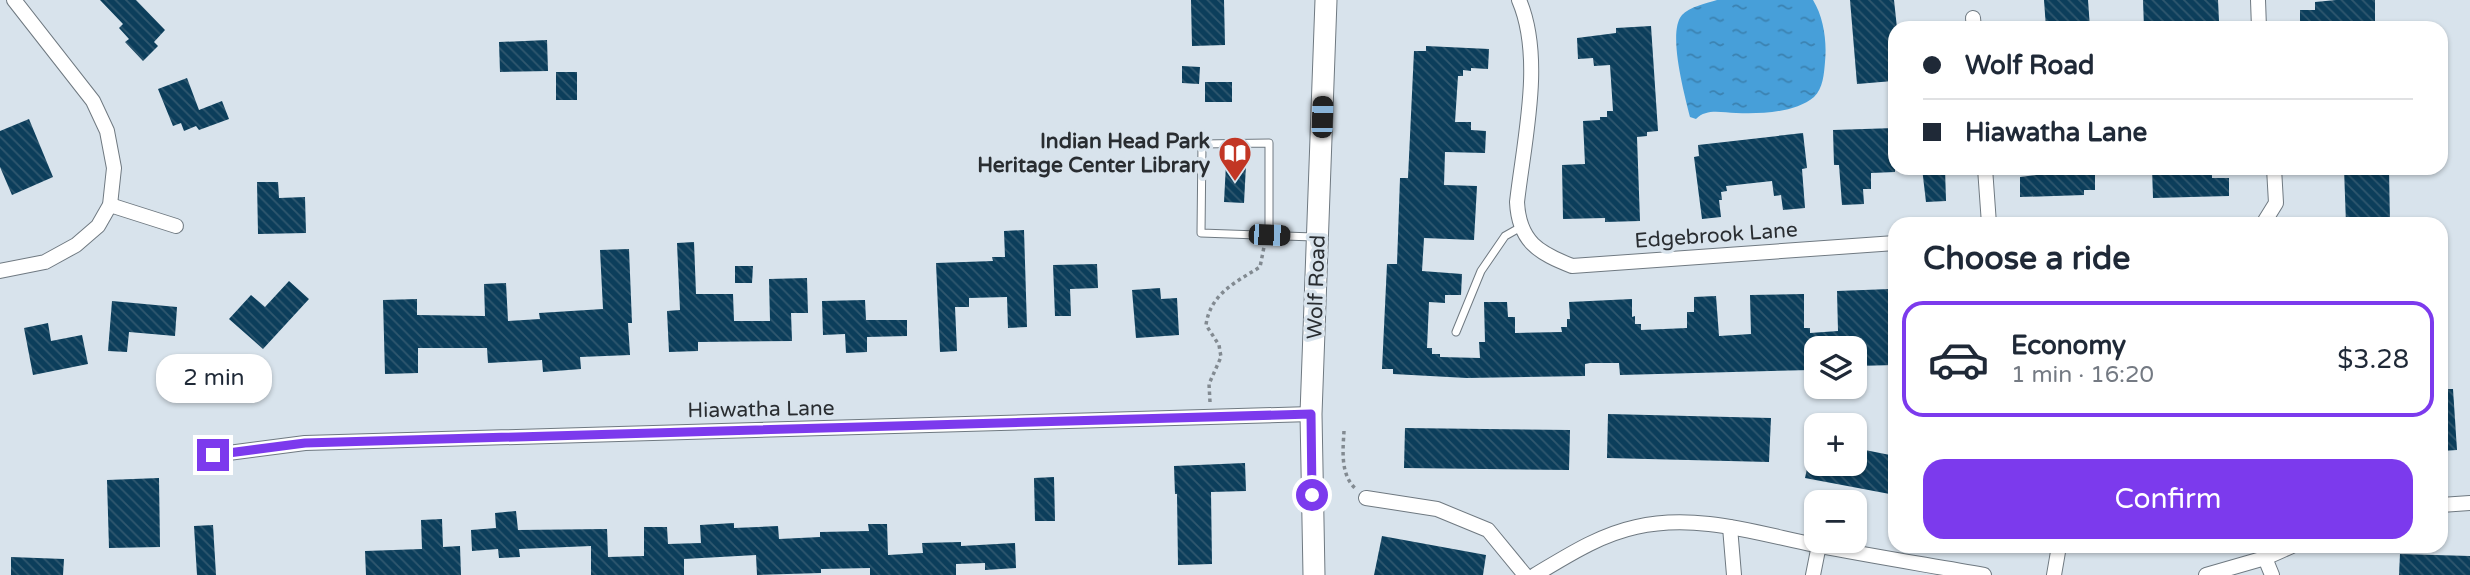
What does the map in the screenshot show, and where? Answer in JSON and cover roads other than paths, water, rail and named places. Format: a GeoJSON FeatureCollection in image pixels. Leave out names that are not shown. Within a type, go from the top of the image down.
{"type":"FeatureCollection","features":[{"type":"Feature","properties":{"kind":"street"},"geometry":{"type":"LineString","coordinates":[[0,271],[45,262],[76,245],[98,226],[110,205],[114,168],[107,131],[93,101],[14,0]]}},
{"type":"Feature","properties":{"kind":"street","name":"Wolf Road"},"geometry":{"type":"LineString","coordinates":[[1314,575],[1311,414],[1326,0]]}},
{"type":"Feature","properties":{"kind":"street"},"geometry":{"type":"LineString","coordinates":[[1519,0],[1527,23],[1532,63],[1517,202],[1521,227]]}},
{"type":"Feature","properties":{"kind":"street"},"geometry":{"type":"LineString","coordinates":[[2259,0],[2259,21]]}},
{"type":"Feature","properties":{"kind":"street"},"geometry":{"type":"LineString","coordinates":[[1986,175],[1988,217]]}},
{"type":"Feature","properties":{"kind":"street"},"geometry":{"type":"LineString","coordinates":[[2268,217],[2277,194],[2275,175]]}},
{"type":"Feature","properties":{"kind":"street"},"geometry":{"type":"LineString","coordinates":[[110,205],[176,226]]}},
{"type":"Feature","properties":{"kind":"street","name":"Edgebrook Lane"},"geometry":{"type":"LineString","coordinates":[[1521,227],[1542,254],[1572,266],[1888,243]]}},
{"type":"Feature","properties":{"kind":"street","name":"Hiawatha Lane"},"geometry":{"type":"LineString","coordinates":[[213,455],[305,443],[1311,414]]}},
{"type":"Feature","properties":{"kind":"street"},"geometry":{"type":"LineString","coordinates":[[1366,498],[1437,509],[1488,530],[1525,575]]}},
{"type":"Feature","properties":{"kind":"street"},"geometry":{"type":"LineString","coordinates":[[2448,505],[2470,503]]}},
{"type":"Feature","properties":{"kind":"street"},"geometry":{"type":"LineString","coordinates":[[1535,575],[1586,545],[1634,527],[1702,522],[1804,542]]}},
{"type":"Feature","properties":{"kind":"street"},"geometry":{"type":"LineString","coordinates":[[1730,527],[1734,575]]}},
{"type":"Feature","properties":{"kind":"street"},"geometry":{"type":"LineString","coordinates":[[1813,575],[1817,553]]}},
{"type":"Feature","properties":{"kind":"street"},"geometry":{"type":"LineString","coordinates":[[1863,553],[1984,575]]}},
{"type":"Feature","properties":{"kind":"street"},"geometry":{"type":"LineString","coordinates":[[2054,575],[2058,553]]}},
{"type":"Feature","properties":{"kind":"street"},"geometry":{"type":"LineString","coordinates":[[2206,575],[2276,553]]}},
{"type":"Feature","properties":{"kind":"street"},"geometry":{"type":"LineString","coordinates":[[2265,558],[2272,575]]}},
{"type":"Feature","properties":{"kind":"lane"},"geometry":{"type":"LineString","coordinates":[[1269,235],[1269,143],[1202,144],[1201,233],[1318,237]]}},
{"type":"Feature","properties":{"kind":"lane"},"geometry":{"type":"LineString","coordinates":[[1456,332],[1481,271],[1505,236],[1521,227]]}},
{"type":"Feature","properties":{"kind":"water"},"geometry":{"type":"Polygon","coordinates":[[[1717,0],[1813,0],[1822,22],[1826,46],[1823,81],[1814,97],[1797,106],[1766,113],[1715,112],[1705,113],[1696,119],[1690,117],[1678,64],[1678,23],[1682,15],[1689,10],[1717,0]]]}},
{"type":"Feature","properties":{"kind":"place","name":"Indian Head Park Heritage Center Library"},"geometry":{"type":"Point","coordinates":[1235,183]}}]}
